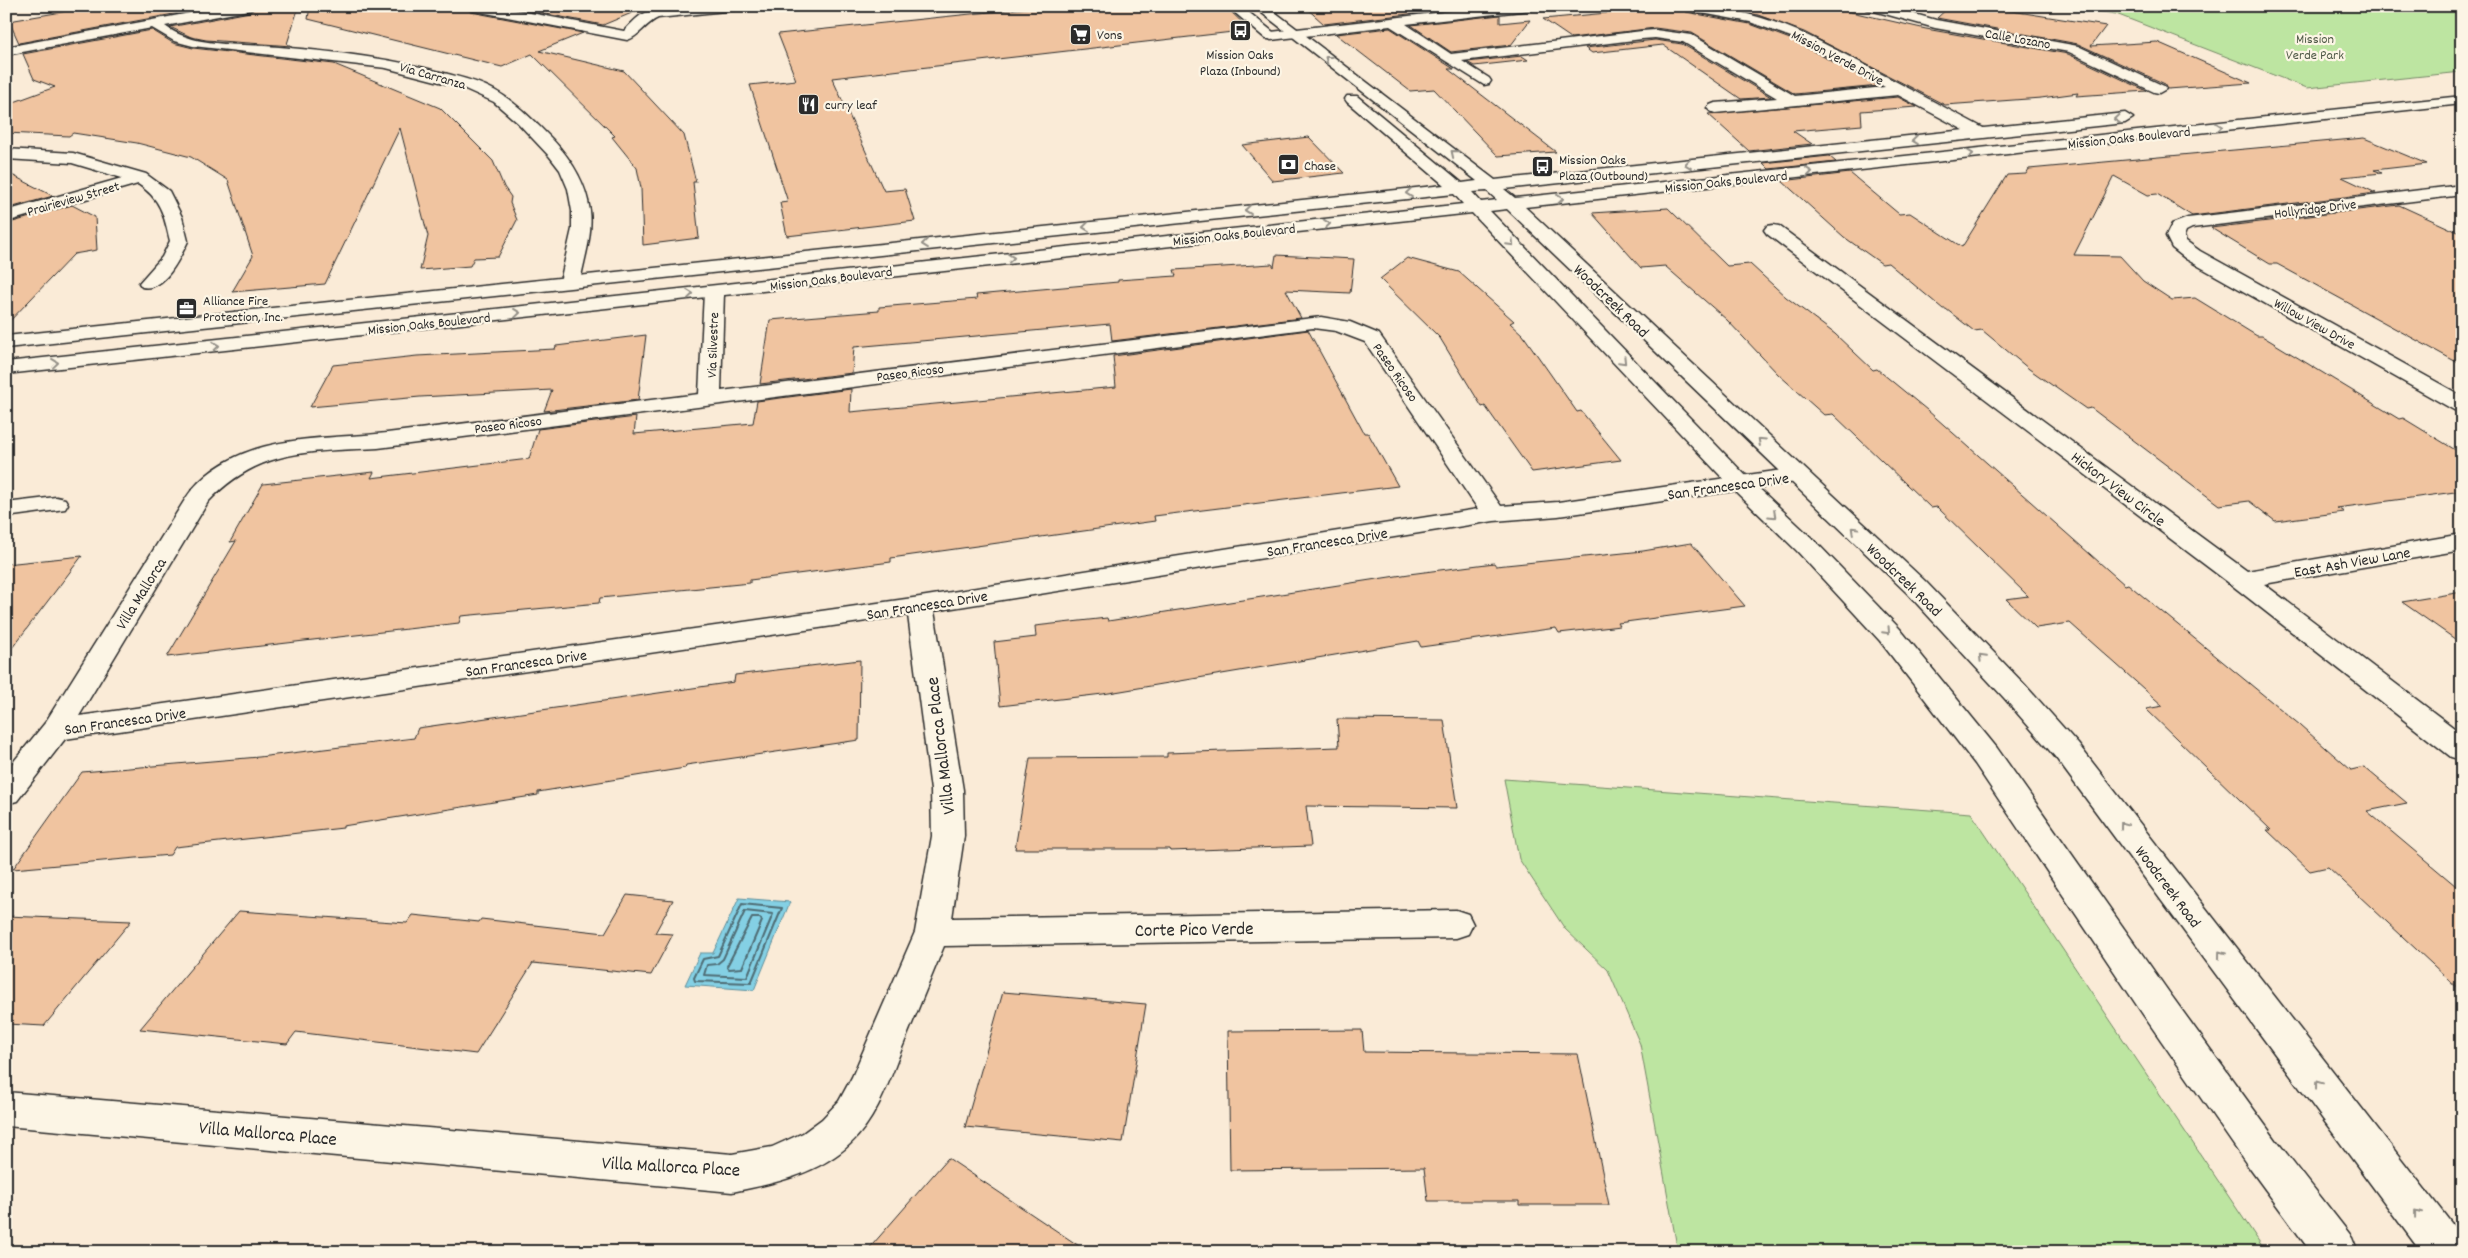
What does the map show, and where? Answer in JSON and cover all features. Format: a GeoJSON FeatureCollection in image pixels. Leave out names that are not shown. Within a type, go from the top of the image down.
{"type":"FeatureCollection","features":[{"type":"Feature","properties":{"kind":"street"},"geometry":{"type":"LineString","coordinates":[[6,51],[26,45],[250,6]]}},
{"type":"Feature","properties":{"kind":"street"},"geometry":{"type":"LineString","coordinates":[[471,6],[564,22],[627,36],[644,19],[655,14],[735,6]]}},
{"type":"Feature","properties":{"kind":"street"},"geometry":{"type":"LineString","coordinates":[[1233,6],[1285,47]]}},
{"type":"Feature","properties":{"kind":"street","name":"Woodcreek Road"},"geometry":{"type":"LineString","coordinates":[[1259,6],[1450,150],[1475,194],[1512,204],[1916,587],[2016,692],[2067,751],[2447,1252]]}},
{"type":"Feature","properties":{"kind":"street"},"geometry":{"type":"LineString","coordinates":[[1408,6],[1426,18]]}},
{"type":"Feature","properties":{"kind":"street"},"geometry":{"type":"LineString","coordinates":[[1271,36],[1530,6]]}},
{"type":"Feature","properties":{"kind":"street","name":"Mission Verde Drive"},"geometry":{"type":"LineString","coordinates":[[1686,6],[1752,19],[1783,29],[1981,133]]}},
{"type":"Feature","properties":{"kind":"street","name":"Calle Lozano"},"geometry":{"type":"LineString","coordinates":[[1871,6],[1935,24],[2073,49],[2159,89]]}},
{"type":"Feature","properties":{"kind":"street"},"geometry":{"type":"LineString","coordinates":[[1393,22],[1484,81]]}},
{"type":"Feature","properties":{"kind":"street","name":"Via Carranza"},"geometry":{"type":"LineString","coordinates":[[155,24],[161,30],[177,38],[208,44],[391,63],[429,72],[491,94],[516,111],[557,154],[576,180],[582,212],[579,239],[570,282]]}},
{"type":"Feature","properties":{"kind":"street"},"geometry":{"type":"LineString","coordinates":[[1450,58],[1642,35],[1671,35],[1687,38],[1793,101]]}},
{"type":"Feature","properties":{"kind":"street"},"geometry":{"type":"LineString","coordinates":[[1715,108],[1901,90]]}},
{"type":"Feature","properties":{"kind":"street","name":"Woodcreek Road"},"geometry":{"type":"LineString","coordinates":[[1343,93],[1475,194],[1740,484],[1806,546],[1890,635],[1980,749],[2206,1073],[2337,1252]]}},
{"type":"Feature","properties":{"kind":"street","name":"Mission Oaks Boulevard"},"geometry":{"type":"LineString","coordinates":[[6,342],[570,282],[1475,194],[1512,204],[2462,100]]}},
{"type":"Feature","properties":{"kind":"street","name":"Mission Oaks Boulevard"},"geometry":{"type":"LineString","coordinates":[[6,368],[714,292],[1475,194],[1981,133],[2138,117]]}},
{"type":"Feature","properties":{"kind":"street"},"geometry":{"type":"LineString","coordinates":[[6,154],[73,158],[140,178],[160,191],[173,217],[178,241],[170,259],[149,283]]}},
{"type":"Feature","properties":{"kind":"street","name":"Prairieview Street"},"geometry":{"type":"LineString","coordinates":[[6,217],[140,178]]}},
{"type":"Feature","properties":{"kind":"street","name":"Hollyridge Drive"},"geometry":{"type":"LineString","coordinates":[[2175,236],[2178,228],[2188,223],[2462,190]]}},
{"type":"Feature","properties":{"kind":"street"},"geometry":{"type":"LineString","coordinates":[[2435,193],[2462,204]]}},
{"type":"Feature","properties":{"kind":"street","name":"Hickory View Circle"},"geometry":{"type":"LineString","coordinates":[[1773,230],[2242,580],[2462,750]]}},
{"type":"Feature","properties":{"kind":"street","name":"Willow View Drive"},"geometry":{"type":"LineString","coordinates":[[2175,236],[2178,244],[2193,255],[2462,405]]}},
{"type":"Feature","properties":{"kind":"street","name":"Via Silvestre"},"geometry":{"type":"LineString","coordinates":[[710,398],[714,292]]}},
{"type":"Feature","properties":{"kind":"street","name":"Paseo Ricoso"},"geometry":{"type":"LineString","coordinates":[[234,465],[264,453],[297,447],[378,441],[1313,322],[1332,322],[1354,329],[1372,338],[1494,514]]}},
{"type":"Feature","properties":{"kind":"street","name":"Villa Mallorca"},"geometry":{"type":"LineString","coordinates":[[56,730],[182,526],[192,504],[208,484],[234,465]]}},
{"type":"Feature","properties":{"kind":"street","name":"San Francesca Drive"},"geometry":{"type":"LineString","coordinates":[[56,730],[920,605],[1494,514],[1558,509],[1796,475]]}},
{"type":"Feature","properties":{"kind":"street"},"geometry":{"type":"LineString","coordinates":[[6,510],[56,504]]}},
{"type":"Feature","properties":{"kind":"street","name":"East Ash View Lane"},"geometry":{"type":"LineString","coordinates":[[2242,580],[2462,542]]}},
{"type":"Feature","properties":{"kind":"street","name":"Villa Mallorca Place"},"geometry":{"type":"LineString","coordinates":[[6,1109],[732,1173],[775,1165],[817,1146],[836,1132],[853,1113],[868,1084],[932,932],[948,836],[947,790],[920,605]]}},
{"type":"Feature","properties":{"kind":"street"},"geometry":{"type":"LineString","coordinates":[[6,793],[56,730]]}},
{"type":"Feature","properties":{"kind":"street","name":"Corte Pico Verde"},"geometry":{"type":"LineString","coordinates":[[932,932],[1456,924]]}},
{"type":"Feature","properties":{"kind":"green space","name":"Mission Verde Park"},"geometry":{"type":"Polygon","coordinates":[[[2060,6],[2462,6],[2462,72],[2307,88],[2116,14],[2060,6]]]}},
{"type":"Feature","properties":{"kind":"green space"},"geometry":{"type":"Polygon","coordinates":[[[1504,779],[1971,813],[2266,1252],[1678,1252],[1640,1044],[1608,970],[1565,929],[1519,859],[1504,779]]]}},
{"type":"Feature","properties":{"kind":"water"},"geometry":{"type":"Polygon","coordinates":[[[739,898],[790,902],[754,990],[685,985],[700,953],[713,953],[739,898]]]}},
{"type":"Feature","properties":{"kind":"building"},"geometry":{"type":"Polygon","coordinates":[[[97,6],[216,6],[19,43],[9,21],[97,6]]]}},
{"type":"Feature","properties":{"kind":"building"},"geometry":{"type":"Polygon","coordinates":[[[258,6],[299,6],[287,44],[292,46],[206,40],[191,37],[170,27],[250,12],[258,6]]]}},
{"type":"Feature","properties":{"kind":"building"},"geometry":{"type":"Polygon","coordinates":[[[310,6],[463,6],[471,12],[583,33],[539,51],[624,71],[684,135],[696,182],[693,182],[699,238],[643,245],[641,188],[637,168],[612,137],[615,136],[532,54],[502,67],[308,19],[310,6]]]}},
{"type":"Feature","properties":{"kind":"building"},"geometry":{"type":"Polygon","coordinates":[[[505,6],[646,6],[646,7],[603,25],[505,6]]]}},
{"type":"Feature","properties":{"kind":"building"},"geometry":{"type":"Polygon","coordinates":[[[1048,6],[1225,6],[1250,30],[832,78],[884,191],[905,189],[915,221],[787,236],[780,203],[788,202],[750,85],[796,80],[778,34],[1048,6]]]}},
{"type":"Feature","properties":{"kind":"building"},"geometry":{"type":"Polygon","coordinates":[[[1304,6],[1477,6],[1324,24],[1304,6]]]}},
{"type":"Feature","properties":{"kind":"building"},"geometry":{"type":"Polygon","coordinates":[[[1607,6],[1678,6],[1686,12],[1750,24],[1790,39],[1879,86],[1795,94],[1692,33],[1655,28],[1571,38],[1543,19],[1607,13],[1607,6]]]}},
{"type":"Feature","properties":{"kind":"building"},"geometry":{"type":"Polygon","coordinates":[[[1714,6],[1825,6],[1926,29],[2068,54],[2147,91],[2076,96],[2078,93],[2041,98],[1945,105],[1804,32],[1758,15],[1714,6]]]}},
{"type":"Feature","properties":{"kind":"building"},"geometry":{"type":"Polygon","coordinates":[[[1950,6],[1980,6],[2106,26],[2091,46],[2157,42],[2251,83],[2168,89],[2165,84],[2078,44],[1937,18],[1950,6]]]}},
{"type":"Feature","properties":{"kind":"building"},"geometry":{"type":"Polygon","coordinates":[[[1500,15],[1500,23],[1530,20],[1511,45],[1451,52],[1411,25],[1500,15]]]}},
{"type":"Feature","properties":{"kind":"building"},"geometry":{"type":"Polygon","coordinates":[[[1390,28],[1454,69],[1448,69],[1556,152],[1498,156],[1434,89],[1410,91],[1336,34],[1390,28]]]}},
{"type":"Feature","properties":{"kind":"building"},"geometry":{"type":"Polygon","coordinates":[[[152,30],[173,43],[193,48],[334,64],[440,108],[493,161],[504,187],[511,197],[510,203],[517,220],[498,257],[474,258],[470,266],[420,270],[428,236],[400,128],[325,284],[232,292],[253,256],[228,180],[191,157],[137,143],[73,133],[69,136],[6,133],[6,105],[55,87],[34,79],[23,54],[152,30]]]}},
{"type":"Feature","properties":{"kind":"building"},"geometry":{"type":"Polygon","coordinates":[[[1655,40],[1682,44],[1771,97],[1741,99],[1663,45],[1592,53],[1585,48],[1655,40]]]}},
{"type":"Feature","properties":{"kind":"building"},"geometry":{"type":"Polygon","coordinates":[[[1522,56],[1528,60],[1474,66],[1467,62],[1522,56]]]}},
{"type":"Feature","properties":{"kind":"building"},"geometry":{"type":"Polygon","coordinates":[[[1898,97],[1917,107],[1861,111],[1862,125],[1793,131],[1812,144],[1749,151],[1708,114],[1898,97]]]}},
{"type":"Feature","properties":{"kind":"building"},"geometry":{"type":"Polygon","coordinates":[[[1309,137],[1344,173],[1273,181],[1242,145],[1309,137]]]}},
{"type":"Feature","properties":{"kind":"building"},"geometry":{"type":"Polygon","coordinates":[[[2364,138],[2427,164],[2374,170],[2382,173],[2342,177],[2376,193],[2192,216],[2157,194],[2148,195],[2114,176],[2074,255],[2120,256],[2143,281],[2172,300],[2195,298],[2399,419],[2403,418],[2462,454],[2462,491],[2337,508],[2344,512],[2275,521],[2249,501],[2219,505],[2091,408],[2086,409],[2029,369],[1982,330],[1974,331],[1946,309],[1943,309],[1888,263],[1882,264],[1844,237],[1782,181],[1850,173],[1899,214],[1910,213],[1962,247],[2007,175],[2026,174],[2029,169],[2364,138]]]}},
{"type":"Feature","properties":{"kind":"building"},"geometry":{"type":"Polygon","coordinates":[[[1829,156],[1836,162],[1769,169],[1763,163],[1829,156]]]}},
{"type":"Feature","properties":{"kind":"building"},"geometry":{"type":"Polygon","coordinates":[[[6,172],[53,196],[6,209],[6,172]]]}},
{"type":"Feature","properties":{"kind":"building"},"geometry":{"type":"Polygon","coordinates":[[[72,205],[95,217],[97,250],[74,254],[6,325],[6,224],[72,205]]]}},
{"type":"Feature","properties":{"kind":"building"},"geometry":{"type":"Polygon","coordinates":[[[2399,205],[2462,234],[2462,365],[2277,264],[2270,264],[2211,228],[2399,205]]]}},
{"type":"Feature","properties":{"kind":"building"},"geometry":{"type":"Polygon","coordinates":[[[1668,208],[1727,266],[1750,264],[1786,297],[1835,334],[1873,370],[1877,369],[1927,410],[2125,585],[2128,584],[2300,725],[2351,770],[2364,767],[2407,803],[2367,811],[2462,891],[2462,992],[2328,867],[2310,871],[2267,830],[2271,830],[2146,709],[2163,706],[2070,623],[2036,628],[2006,599],[2028,596],[1937,507],[1931,508],[1833,414],[1824,415],[1778,374],[1727,320],[1665,266],[1641,268],[1592,213],[1668,208]]]}},
{"type":"Feature","properties":{"kind":"building"},"geometry":{"type":"Polygon","coordinates":[[[1276,255],[1354,259],[1350,293],[1286,290],[1301,318],[1112,341],[1110,324],[854,347],[852,373],[760,384],[770,320],[879,311],[879,307],[977,299],[976,295],[1118,282],[1118,280],[1176,276],[1174,270],[1272,264],[1274,267],[1276,255]]]}},
{"type":"Feature","properties":{"kind":"building"},"geometry":{"type":"Polygon","coordinates":[[[1407,258],[1459,272],[1514,321],[1510,323],[1523,335],[1577,412],[1581,411],[1621,460],[1532,472],[1485,406],[1482,407],[1440,338],[1380,279],[1407,258]]]}},
{"type":"Feature","properties":{"kind":"building"},"geometry":{"type":"Polygon","coordinates":[[[1308,330],[1364,433],[1368,433],[1398,486],[1154,516],[1155,521],[891,558],[891,562],[750,580],[750,583],[600,598],[599,603],[461,616],[459,623],[167,657],[236,541],[230,542],[263,484],[374,472],[371,478],[529,459],[538,429],[636,417],[634,434],[753,423],[757,401],[851,389],[850,412],[1116,387],[1113,356],[1308,330]]]}},
{"type":"Feature","properties":{"kind":"building"},"geometry":{"type":"Polygon","coordinates":[[[646,335],[638,400],[544,411],[552,390],[420,397],[310,407],[333,365],[417,356],[555,349],[556,346],[646,335]]]}},
{"type":"Feature","properties":{"kind":"building"},"geometry":{"type":"Polygon","coordinates":[[[1691,543],[1745,606],[1618,623],[1620,626],[1559,633],[1556,628],[1421,647],[1418,641],[1103,694],[1000,706],[994,642],[1036,637],[1035,626],[1107,618],[1108,621],[1409,574],[1494,563],[1496,566],[1643,551],[1691,543]]]}},
{"type":"Feature","properties":{"kind":"building"},"geometry":{"type":"Polygon","coordinates":[[[82,556],[6,656],[6,564],[82,556]]]}},
{"type":"Feature","properties":{"kind":"building"},"geometry":{"type":"Polygon","coordinates":[[[2462,592],[2462,644],[2402,602],[2462,592]]]}},
{"type":"Feature","properties":{"kind":"building"},"geometry":{"type":"Polygon","coordinates":[[[860,660],[859,740],[686,765],[685,768],[538,792],[538,795],[343,826],[343,828],[175,847],[170,855],[13,869],[82,772],[259,757],[414,738],[418,728],[734,682],[735,675],[860,660]]]}},
{"type":"Feature","properties":{"kind":"building"},"geometry":{"type":"Polygon","coordinates":[[[1337,719],[1444,720],[1457,808],[1306,806],[1311,846],[1170,851],[1170,849],[1015,849],[1030,758],[1167,757],[1167,753],[1339,747],[1337,719]]]}},
{"type":"Feature","properties":{"kind":"building"},"geometry":{"type":"Polygon","coordinates":[[[627,895],[673,900],[655,933],[673,934],[651,975],[533,963],[476,1054],[296,1032],[287,1044],[140,1029],[239,911],[407,923],[413,915],[479,922],[481,919],[605,933],[627,895]]]}},
{"type":"Feature","properties":{"kind":"building"},"geometry":{"type":"Polygon","coordinates":[[[6,916],[131,921],[44,1026],[6,1024],[6,916]]]}},
{"type":"Feature","properties":{"kind":"building"},"geometry":{"type":"Polygon","coordinates":[[[1003,992],[1146,1004],[1123,1142],[965,1127],[1003,992]]]}},
{"type":"Feature","properties":{"kind":"building"},"geometry":{"type":"Polygon","coordinates":[[[1362,1030],[1364,1052],[1578,1054],[1609,1205],[1519,1205],[1519,1201],[1428,1201],[1424,1168],[1230,1170],[1228,1031],[1362,1030]]]}},
{"type":"Feature","properties":{"kind":"building"},"geometry":{"type":"Polygon","coordinates":[[[948,1158],[1088,1252],[866,1252],[948,1158]]]}},
{"type":"Feature","properties":{"kind":"place","name":"Mission Oaks Plaza (Inbound)"},"geometry":{"type":"Point","coordinates":[1240,31]}},
{"type":"Feature","properties":{"kind":"place","name":"Vons"},"geometry":{"type":"Point","coordinates":[1081,34]}},
{"type":"Feature","properties":{"kind":"place","name":"curry leaf"},"geometry":{"type":"Point","coordinates":[809,104]}},
{"type":"Feature","properties":{"kind":"place","name":"Chase"},"geometry":{"type":"Point","coordinates":[1288,165]}},
{"type":"Feature","properties":{"kind":"place","name":"Mission Oaks Plaza (Outbound)"},"geometry":{"type":"Point","coordinates":[1543,167]}},
{"type":"Feature","properties":{"kind":"place","name":"Alliance Fire Protection, Inc."},"geometry":{"type":"Point","coordinates":[187,308]}}]}
